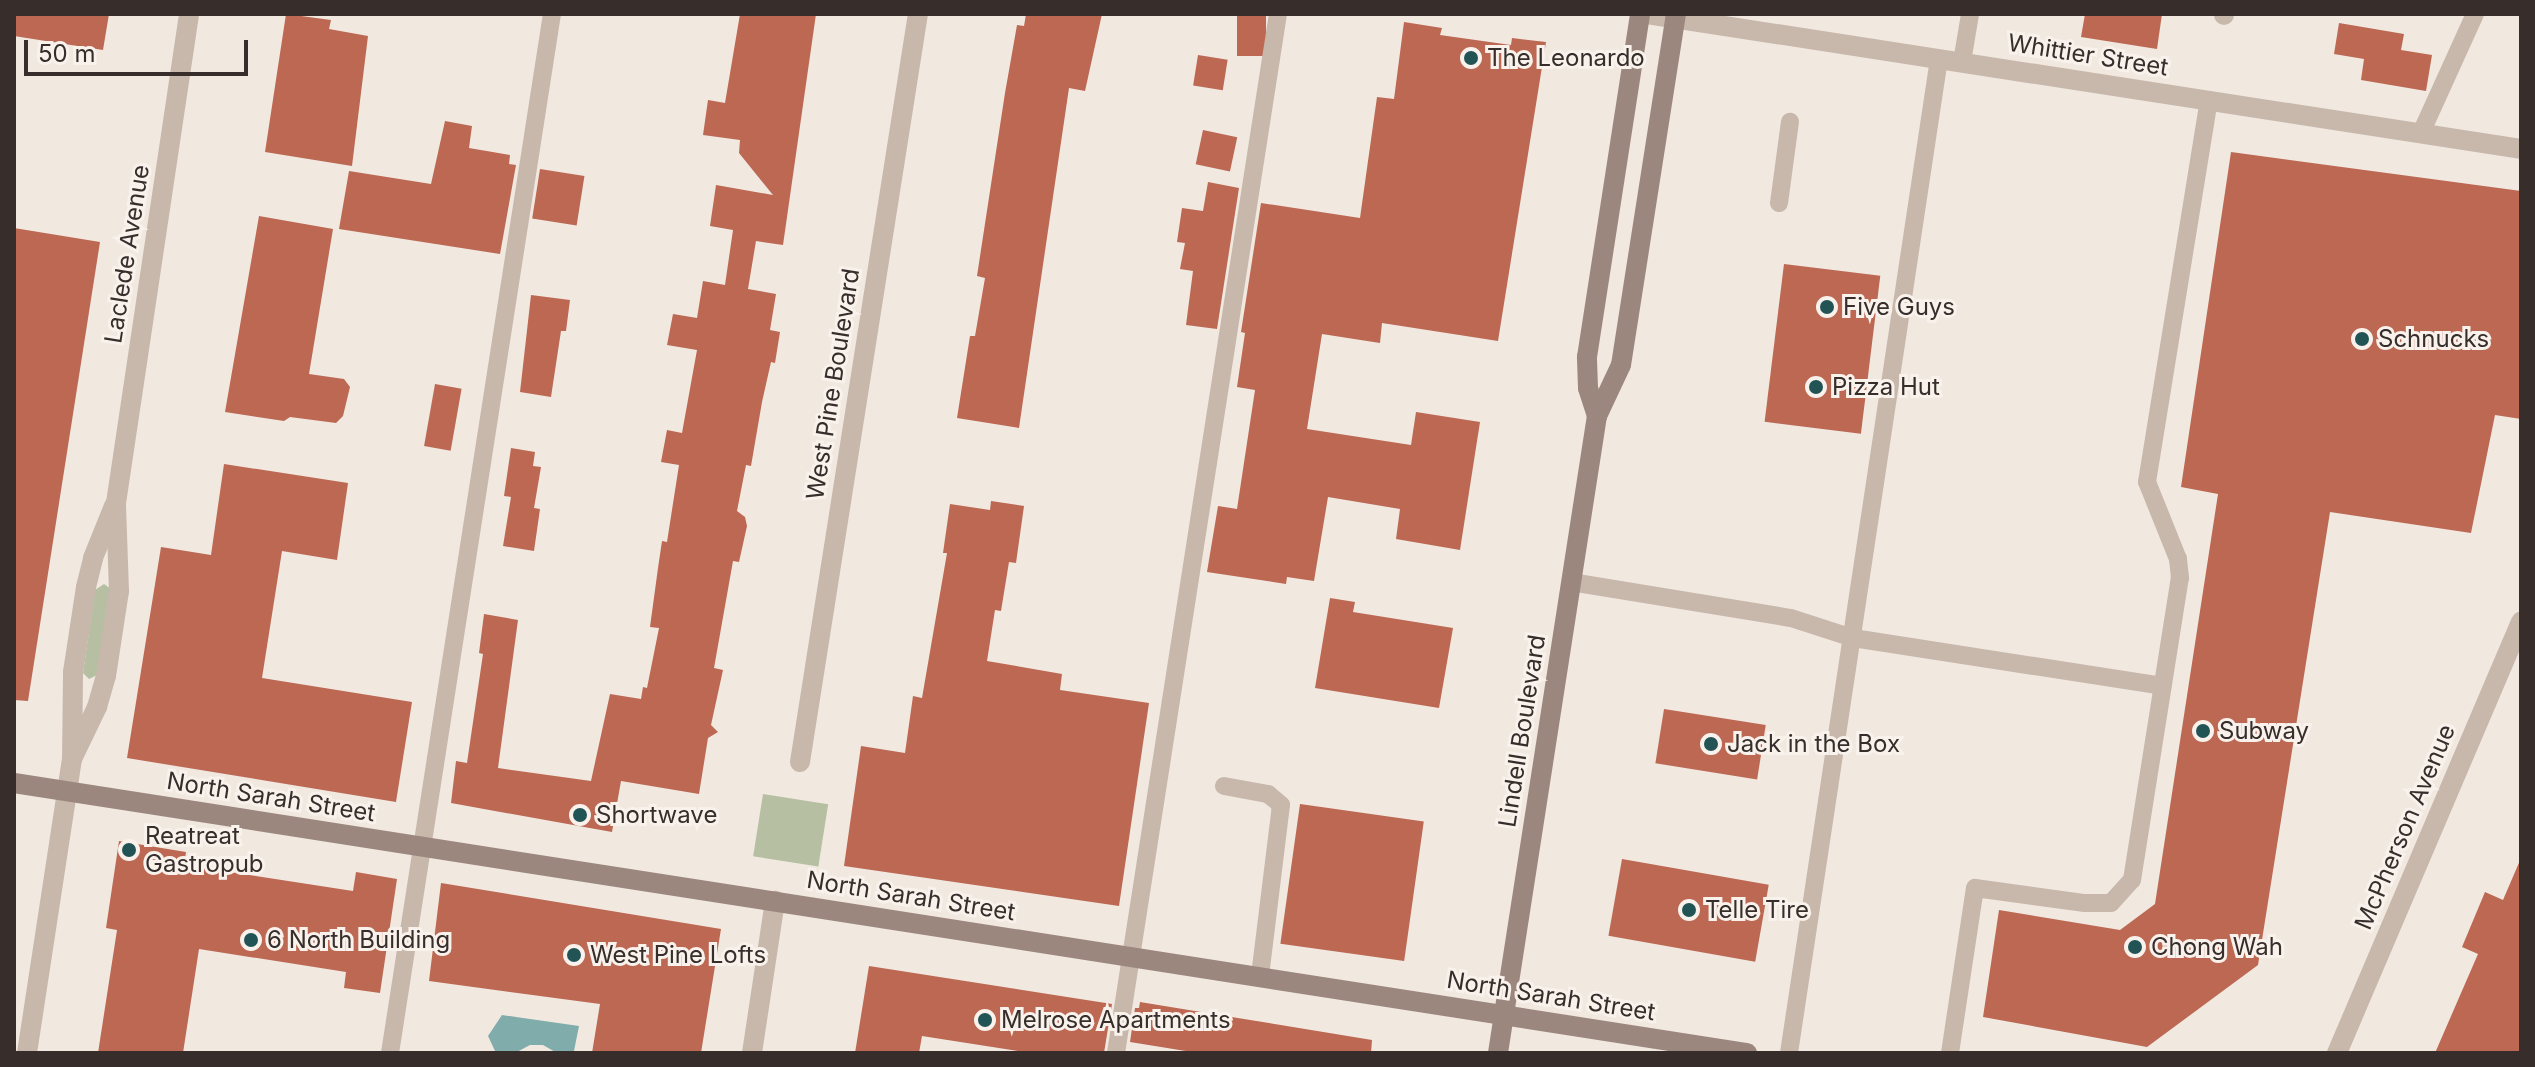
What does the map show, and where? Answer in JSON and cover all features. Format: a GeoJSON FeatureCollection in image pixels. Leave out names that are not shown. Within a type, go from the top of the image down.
{"type":"FeatureCollection","features":[{"type":"Feature","properties":{"kind":"street","name":"Laclede Avenue"},"geometry":{"type":"LineString","coordinates":[[72,759],[97,707],[106,676],[119,591],[116,503],[189,14]]}},
{"type":"Feature","properties":{"kind":"street","name":"West Pine Boulevard"},"geometry":{"type":"LineString","coordinates":[[800,762],[918,14]]}},
{"type":"Feature","properties":{"kind":"street","name":"Lindell Boulevard"},"geometry":{"type":"LineString","coordinates":[[1597,416],[1588,388],[1587,357],[1640,14]]}},
{"type":"Feature","properties":{"kind":"street","name":"Whittier Street"},"geometry":{"type":"LineString","coordinates":[[1647,14],[1676,16],[2521,149]]}},
{"type":"Feature","properties":{"kind":"street","name":"Lindell Boulevard"},"geometry":{"type":"LineString","coordinates":[[1498,1053],[1597,416],[1621,365],[1676,16]]}},
{"type":"Feature","properties":{"kind":"street","name":"Laclede Avenue"},"geometry":{"type":"LineString","coordinates":[[27,1053],[72,759],[73,672],[86,587],[93,558],[116,503]]}},
{"type":"Feature","properties":{"kind":"street","name":"McPherson Avenue"},"geometry":{"type":"LineString","coordinates":[[2337,1053],[2521,622]]}},
{"type":"Feature","properties":{"kind":"street","name":"North Sarah Street"},"geometry":{"type":"LineString","coordinates":[[14,783],[1747,1053]]}},
{"type":"Feature","properties":{"kind":"street"},"geometry":{"type":"LineString","coordinates":[[752,1053],[775,901]]}},
{"type":"Feature","properties":{"kind":"lane"},"geometry":{"type":"LineString","coordinates":[[390,1053],[552,14]]}},
{"type":"Feature","properties":{"kind":"lane"},"geometry":{"type":"LineString","coordinates":[[1116,1053],[1278,14]]}},
{"type":"Feature","properties":{"kind":"lane"},"geometry":{"type":"LineString","coordinates":[[1962,62],[1970,14]]}},
{"type":"Feature","properties":{"kind":"lane"},"geometry":{"type":"LineString","coordinates":[[2421,133],[2475,14]]}},
{"type":"Feature","properties":{"kind":"lane"},"geometry":{"type":"LineString","coordinates":[[1789,1053],[1939,59]]}},
{"type":"Feature","properties":{"kind":"lane"},"geometry":{"type":"LineString","coordinates":[[1950,1053],[1975,888],[2085,903],[2111,903],[2132,880],[2180,578],[2178,559],[2147,482],[2209,101]]}},
{"type":"Feature","properties":{"kind":"lane"},"geometry":{"type":"LineString","coordinates":[[1779,203],[1790,122]]}},
{"type":"Feature","properties":{"kind":"lane"},"geometry":{"type":"LineString","coordinates":[[1571,582],[1791,618],[1853,638],[2162,686]]}},
{"type":"Feature","properties":{"kind":"lane"},"geometry":{"type":"LineString","coordinates":[[1224,786],[1268,794],[1281,805],[1260,977]]}},
{"type":"Feature","properties":{"kind":"green space"},"geometry":{"type":"Polygon","coordinates":[[[104,584],[111,589],[97,675],[89,679],[83,673],[95,590],[104,584]]]}},
{"type":"Feature","properties":{"kind":"green space"},"geometry":{"type":"Polygon","coordinates":[[[763,794],[828,804],[818,867],[753,856],[763,794]]]}},
{"type":"Feature","properties":{"kind":"water"},"geometry":{"type":"Polygon","coordinates":[[[502,1015],[579,1026],[574,1051],[557,1053],[543,1045],[530,1045],[515,1053],[496,1053],[488,1036],[502,1015]]]}},
{"type":"Feature","properties":{"kind":"building"},"geometry":{"type":"Polygon","coordinates":[[[14,14],[109,14],[103,50],[14,36],[14,14]]]}},
{"type":"Feature","properties":{"kind":"building"},"geometry":{"type":"Polygon","coordinates":[[[286,14],[331,20],[329,29],[368,36],[352,166],[265,152],[286,14]]]}},
{"type":"Feature","properties":{"kind":"building"},"geometry":{"type":"Polygon","coordinates":[[[740,14],[816,14],[783,245],[756,241],[748,289],[776,294],[770,330],[780,332],[775,363],[771,362],[762,402],[751,466],[746,465],[737,511],[745,517],[747,526],[739,562],[733,561],[714,668],[723,670],[711,725],[718,732],[708,738],[699,794],[621,781],[612,832],[451,803],[456,761],[467,763],[483,654],[479,653],[484,614],[518,620],[498,768],[591,781],[610,694],[641,699],[643,687],[647,688],[659,628],[650,627],[658,568],[662,541],[667,542],[679,465],[661,462],[667,430],[682,433],[697,350],[667,345],[673,314],[697,318],[703,281],[725,285],[733,230],[710,226],[716,185],[773,195],[739,153],[740,140],[703,135],[708,100],[725,103],[740,14]]]}},
{"type":"Feature","properties":{"kind":"building"},"geometry":{"type":"Polygon","coordinates":[[[1026,14],[1102,14],[1085,91],[1069,88],[1019,428],[957,418],[970,336],[975,336],[985,278],[977,276],[1005,93],[1017,25],[1024,26],[1026,14]]]}},
{"type":"Feature","properties":{"kind":"building"},"geometry":{"type":"Polygon","coordinates":[[[1237,14],[1266,14],[1266,56],[1237,56],[1237,14]]]}},
{"type":"Feature","properties":{"kind":"building"},"geometry":{"type":"Polygon","coordinates":[[[2085,14],[2162,14],[2157,49],[2081,37],[2085,14]]]}},
{"type":"Feature","properties":{"kind":"building"},"geometry":{"type":"Polygon","coordinates":[[[1404,22],[1442,28],[1440,35],[1511,45],[1512,38],[1546,42],[1498,341],[1382,323],[1380,343],[1322,334],[1307,429],[1411,445],[1416,412],[1480,422],[1460,550],[1396,539],[1400,509],[1328,497],[1314,581],[1287,577],[1286,584],[1207,572],[1218,506],[1237,509],[1255,390],[1237,387],[1245,333],[1241,332],[1261,203],[1360,218],[1377,97],[1394,99],[1404,22]]]}},
{"type":"Feature","properties":{"kind":"building"},"geometry":{"type":"Polygon","coordinates":[[[2339,23],[2404,34],[2401,50],[2432,55],[2426,91],[2361,80],[2364,59],[2334,54],[2339,23]]]}},
{"type":"Feature","properties":{"kind":"building"},"geometry":{"type":"Polygon","coordinates":[[[1198,55],[1228,60],[1223,90],[1193,86],[1198,55]]]}},
{"type":"Feature","properties":{"kind":"building"},"geometry":{"type":"Polygon","coordinates":[[[445,121],[472,126],[469,148],[510,155],[509,164],[516,165],[500,254],[339,229],[349,171],[431,184],[445,121]]]}},
{"type":"Feature","properties":{"kind":"building"},"geometry":{"type":"Polygon","coordinates":[[[1203,130],[1237,137],[1230,172],[1196,164],[1203,130]]]}},
{"type":"Feature","properties":{"kind":"building"},"geometry":{"type":"Polygon","coordinates":[[[2231,152],[2521,191],[2521,419],[2495,415],[2471,533],[2330,512],[2258,965],[2147,1047],[1983,1017],[1999,910],[2120,930],[2155,904],[2218,494],[2181,487],[2231,152]]]}},
{"type":"Feature","properties":{"kind":"building"},"geometry":{"type":"Polygon","coordinates":[[[540,169],[584,176],[577,225],[532,218],[540,169]]]}},
{"type":"Feature","properties":{"kind":"building"},"geometry":{"type":"Polygon","coordinates":[[[1208,182],[1239,188],[1217,329],[1186,325],[1193,271],[1180,269],[1185,243],[1177,242],[1182,208],[1203,211],[1208,182]]]}},
{"type":"Feature","properties":{"kind":"building"},"geometry":{"type":"Polygon","coordinates":[[[259,216],[333,229],[309,374],[344,379],[350,387],[343,416],[336,423],[290,417],[284,421],[225,412],[259,216]]]}},
{"type":"Feature","properties":{"kind":"building"},"geometry":{"type":"Polygon","coordinates":[[[14,228],[100,242],[28,701],[14,700],[14,228]]]}},
{"type":"Feature","properties":{"kind":"building"},"geometry":{"type":"Polygon","coordinates":[[[1784,264],[1880,276],[1861,434],[1765,422],[1784,264]]]}},
{"type":"Feature","properties":{"kind":"building"},"geometry":{"type":"Polygon","coordinates":[[[531,295],[570,300],[566,331],[561,331],[551,397],[520,392],[531,295]]]}},
{"type":"Feature","properties":{"kind":"building"},"geometry":{"type":"Polygon","coordinates":[[[435,384],[462,389],[451,451],[424,446],[435,384]]]}},
{"type":"Feature","properties":{"kind":"building"},"geometry":{"type":"Polygon","coordinates":[[[511,448],[535,452],[533,466],[541,467],[534,508],[540,509],[534,551],[503,546],[511,497],[504,496],[511,448]]]}},
{"type":"Feature","properties":{"kind":"building"},"geometry":{"type":"Polygon","coordinates":[[[224,464],[348,483],[337,560],[282,551],[262,678],[412,702],[396,802],[127,758],[161,547],[211,555],[224,464]]]}},
{"type":"Feature","properties":{"kind":"building"},"geometry":{"type":"Polygon","coordinates":[[[991,501],[1024,506],[1016,563],[1009,562],[1001,611],[995,610],[987,661],[1062,674],[1060,690],[1149,703],[1119,906],[844,866],[861,746],[905,753],[913,696],[922,698],[947,553],[943,553],[950,504],[990,510],[991,501]]]}},
{"type":"Feature","properties":{"kind":"building"},"geometry":{"type":"Polygon","coordinates":[[[1330,598],[1355,602],[1353,612],[1453,628],[1439,708],[1315,688],[1330,598]]]}},
{"type":"Feature","properties":{"kind":"building","name":"Jack in the Box"},"geometry":{"type":"Polygon","coordinates":[[[1664,709],[1766,725],[1757,779],[1655,763],[1664,709]]]}},
{"type":"Feature","properties":{"kind":"building"},"geometry":{"type":"Polygon","coordinates":[[[1300,804],[1424,821],[1404,961],[1280,944],[1300,804]]]}},
{"type":"Feature","properties":{"kind":"building","name":"6 North Building"},"geometry":{"type":"Polygon","coordinates":[[[119,841],[186,852],[184,865],[353,891],[356,872],[397,879],[380,993],[344,988],[346,972],[199,949],[183,1053],[98,1053],[117,930],[106,928],[119,841]]]}},
{"type":"Feature","properties":{"kind":"building"},"geometry":{"type":"Polygon","coordinates":[[[2521,858],[2521,1053],[2435,1053],[2478,954],[2462,947],[2485,892],[2503,900],[2521,858]]]}},
{"type":"Feature","properties":{"kind":"building","name":"Telle Tire"},"geometry":{"type":"Polygon","coordinates":[[[1622,859],[1769,885],[1755,962],[1608,936],[1622,859]]]}},
{"type":"Feature","properties":{"kind":"building","name":"West Pine Lofts"},"geometry":{"type":"Polygon","coordinates":[[[441,883],[721,929],[701,1053],[592,1053],[600,1004],[429,981],[441,883]]]}},
{"type":"Feature","properties":{"kind":"building","name":"Melrose Apartments"},"geometry":{"type":"Polygon","coordinates":[[[869,966],[1112,1004],[1104,1053],[1030,1053],[922,1036],[919,1053],[855,1053],[869,966]]]}},
{"type":"Feature","properties":{"kind":"building"},"geometry":{"type":"Polygon","coordinates":[[[1140,1002],[1372,1040],[1371,1053],[1198,1053],[1130,1042],[1135,1008],[1139,1008],[1140,1002]]]}},
{"type":"Feature","properties":{"kind":"place","name":"The Leonardo"},"geometry":{"type":"Point","coordinates":[1471,58]}},
{"type":"Feature","properties":{"kind":"place","name":"Five Guys"},"geometry":{"type":"Point","coordinates":[1827,307]}},
{"type":"Feature","properties":{"kind":"place","name":"Schnucks"},"geometry":{"type":"Point","coordinates":[2362,339]}},
{"type":"Feature","properties":{"kind":"place","name":"Pizza Hut"},"geometry":{"type":"Point","coordinates":[1816,387]}},
{"type":"Feature","properties":{"kind":"place","name":"Subway"},"geometry":{"type":"Point","coordinates":[2203,731]}},
{"type":"Feature","properties":{"kind":"place","name":"Jack in the Box"},"geometry":{"type":"Point","coordinates":[1711,744]}},
{"type":"Feature","properties":{"kind":"place","name":"Shortwave"},"geometry":{"type":"Point","coordinates":[580,815]}},
{"type":"Feature","properties":{"kind":"place","name":"Reatreat Gastropub"},"geometry":{"type":"Point","coordinates":[129,850]}},
{"type":"Feature","properties":{"kind":"place","name":"Telle Tire"},"geometry":{"type":"Point","coordinates":[1689,910]}},
{"type":"Feature","properties":{"kind":"place","name":"6 North Building"},"geometry":{"type":"Point","coordinates":[251,940]}},
{"type":"Feature","properties":{"kind":"place","name":"Chong Wah"},"geometry":{"type":"Point","coordinates":[2135,947]}},
{"type":"Feature","properties":{"kind":"place","name":"West Pine Lofts"},"geometry":{"type":"Point","coordinates":[574,955]}},
{"type":"Feature","properties":{"kind":"place","name":"Melrose Apartments"},"geometry":{"type":"Point","coordinates":[985,1020]}}]}
